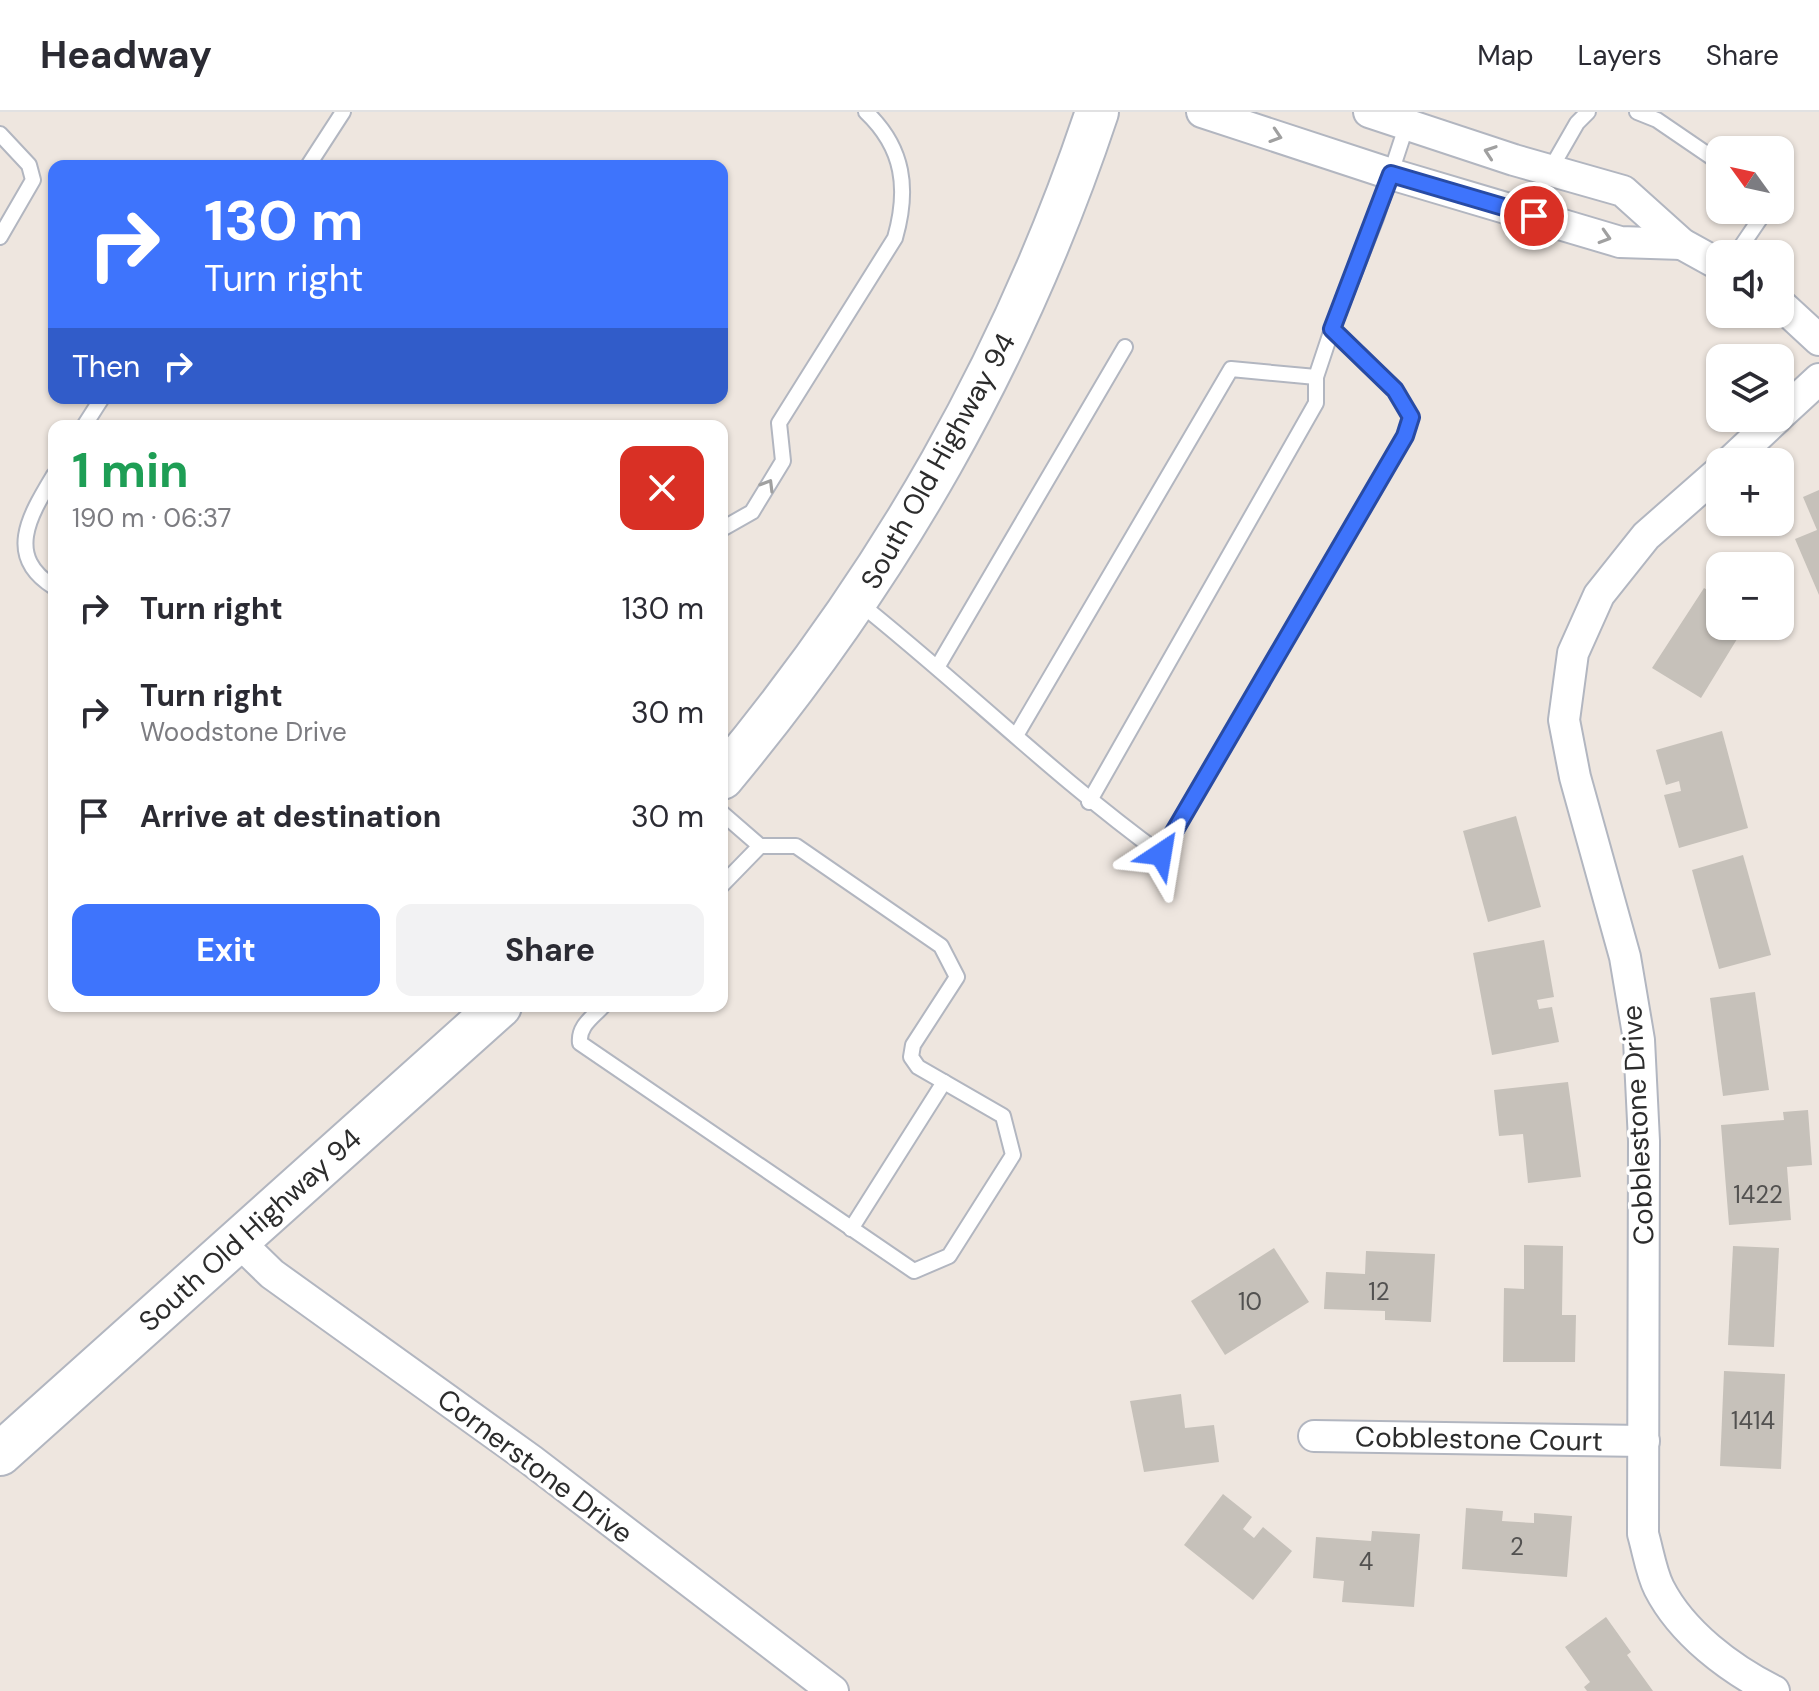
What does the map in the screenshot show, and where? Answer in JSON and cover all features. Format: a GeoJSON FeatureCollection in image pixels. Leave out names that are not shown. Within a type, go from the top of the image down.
{"type":"FeatureCollection","features":[{"type":"Feature","properties":{"kind":"main road","name":"South Old Highway 94"},"geometry":{"type":"LineString","coordinates":[[728,771],[781,707],[858,602],[924,496],[1006,344],[1073,187],[1097,112]]}},
{"type":"Feature","properties":{"kind":"main road","name":"South Old Highway 94"},"geometry":{"type":"LineString","coordinates":[[0,1454],[493,1012]]}},
{"type":"Feature","properties":{"kind":"street"},"geometry":{"type":"LineString","coordinates":[[1202,112],[1391,174],[1620,242],[1682,244]]}},
{"type":"Feature","properties":{"kind":"street"},"geometry":{"type":"LineString","coordinates":[[1390,117],[1623,191],[1682,244],[1706,257]]}},
{"type":"Feature","properties":{"kind":"street"},"geometry":{"type":"LineString","coordinates":[[1794,317],[1819,340]]}},
{"type":"Feature","properties":{"kind":"street"},"geometry":{"type":"LineString","coordinates":[[1794,402],[1819,379]]}},
{"type":"Feature","properties":{"kind":"street"},"geometry":{"type":"LineString","coordinates":[[1745,448],[1762,432]]}},
{"type":"Feature","properties":{"kind":"street","name":"Cobblestone Drive"},"geometry":{"type":"LineString","coordinates":[[1706,483],[1646,536],[1599,595],[1573,653],[1564,720],[1575,777],[1625,957],[1639,1040],[1644,1141],[1643,1534],[1659,1588],[1696,1638],[1743,1674],[1774,1691]]}},
{"type":"Feature","properties":{"kind":"street","name":"Cornerstone Drive"},"geometry":{"type":"LineString","coordinates":[[237,1240],[272,1274],[531,1460],[833,1691]]}},
{"type":"Feature","properties":{"kind":"street","name":"Cobblestone Court"},"geometry":{"type":"LineString","coordinates":[[1314,1436],[1644,1441]]}},
{"type":"Feature","properties":{"kind":"lane"},"geometry":{"type":"LineString","coordinates":[[312,160],[343,112]]}},
{"type":"Feature","properties":{"kind":"lane"},"geometry":{"type":"LineString","coordinates":[[728,526],[752,512],[783,461],[779,423],[895,238],[904,208],[898,157],[887,132],[866,112]]}},
{"type":"Feature","properties":{"kind":"lane"},"geometry":{"type":"LineString","coordinates":[[1550,170],[1577,123],[1588,112]]}},
{"type":"Feature","properties":{"kind":"lane"},"geometry":{"type":"LineString","coordinates":[[1637,112],[1657,120],[1706,153]]}},
{"type":"Feature","properties":{"kind":"lane"},"geometry":{"type":"LineString","coordinates":[[1089,802],[1316,403],[1316,377],[1391,174],[1390,117]]}},
{"type":"Feature","properties":{"kind":"lane"},"geometry":{"type":"LineString","coordinates":[[0,134],[29,165],[33,180],[0,237]]}},
{"type":"Feature","properties":{"kind":"lane"},"geometry":{"type":"LineString","coordinates":[[858,602],[1017,734],[1089,802],[1161,854],[1405,436],[1411,417],[1395,390],[1332,329]]}},
{"type":"Feature","properties":{"kind":"lane"},"geometry":{"type":"LineString","coordinates":[[938,666],[1125,347]]}},
{"type":"Feature","properties":{"kind":"lane"},"geometry":{"type":"LineString","coordinates":[[1017,734],[1231,369],[1316,377]]}},
{"type":"Feature","properties":{"kind":"lane"},"geometry":{"type":"LineString","coordinates":[[48,485],[28,517],[25,555],[38,577],[48,583]]}},
{"type":"Feature","properties":{"kind":"lane"},"geometry":{"type":"LineString","coordinates":[[597,1012],[584,1025],[579,1035],[580,1043],[914,1271],[949,1256],[1013,1155],[1003,1116],[918,1067],[911,1057],[913,1045],[957,977],[941,946],[796,846],[760,846],[728,818]]}},
{"type":"Feature","properties":{"kind":"lane"},"geometry":{"type":"LineString","coordinates":[[728,879],[760,846]]}},
{"type":"Feature","properties":{"kind":"lane"},"geometry":{"type":"LineString","coordinates":[[851,1229],[944,1082]]}},
{"type":"Feature","properties":{"kind":"building"},"geometry":{"type":"Polygon","coordinates":[[[1819,490],[1819,595],[1795,539],[1817,530],[1803,497],[1819,490]]]}},
{"type":"Feature","properties":{"kind":"building"},"geometry":{"type":"Polygon","coordinates":[[[1706,589],[1706,640],[1736,640],[1701,698],[1652,668],[1706,589]]]}},
{"type":"Feature","properties":{"kind":"building"},"geometry":{"type":"Polygon","coordinates":[[[1722,731],[1748,828],[1679,848],[1664,795],[1681,791],[1679,781],[1666,785],[1656,750],[1722,731]]]}},
{"type":"Feature","properties":{"kind":"building"},"geometry":{"type":"Polygon","coordinates":[[[1516,816],[1541,907],[1488,922],[1463,831],[1516,816]]]}},
{"type":"Feature","properties":{"kind":"building"},"geometry":{"type":"Polygon","coordinates":[[[1743,855],[1771,955],[1719,969],[1692,870],[1743,855]]]}},
{"type":"Feature","properties":{"kind":"building"},"geometry":{"type":"Polygon","coordinates":[[[1544,940],[1554,997],[1537,1000],[1539,1009],[1552,1007],[1559,1042],[1492,1055],[1473,953],[1544,940]]]}},
{"type":"Feature","properties":{"kind":"building"},"geometry":{"type":"Polygon","coordinates":[[[1755,992],[1769,1090],[1723,1096],[1710,998],[1755,992]]]}},
{"type":"Feature","properties":{"kind":"building"},"geometry":{"type":"Polygon","coordinates":[[[1568,1082],[1581,1177],[1528,1183],[1523,1134],[1499,1136],[1494,1090],[1568,1082]]]}},
{"type":"Feature","properties":{"kind":"building"},"geometry":{"type":"Polygon","coordinates":[[[1808,1110],[1812,1165],[1787,1167],[1791,1220],[1729,1225],[1721,1125],[1784,1120],[1783,1112],[1808,1110]]]}},
{"type":"Feature","properties":{"kind":"building"},"geometry":{"type":"Polygon","coordinates":[[[1524,1245],[1563,1246],[1562,1315],[1576,1315],[1575,1362],[1503,1362],[1504,1288],[1524,1289],[1524,1245]]]}},
{"type":"Feature","properties":{"kind":"building"},"geometry":{"type":"Polygon","coordinates":[[[1733,1246],[1779,1248],[1774,1347],[1728,1345],[1733,1246]]]}},
{"type":"Feature","properties":{"kind":"building"},"geometry":{"type":"Polygon","coordinates":[[[1274,1248],[1309,1302],[1225,1355],[1191,1301],[1274,1248]]]}},
{"type":"Feature","properties":{"kind":"building"},"geometry":{"type":"Polygon","coordinates":[[[1366,1251],[1435,1254],[1431,1322],[1385,1320],[1385,1311],[1324,1309],[1326,1272],[1365,1274],[1366,1251]]]}},
{"type":"Feature","properties":{"kind":"building"},"geometry":{"type":"Polygon","coordinates":[[[1724,1371],[1785,1374],[1781,1469],[1720,1466],[1724,1371]]]}},
{"type":"Feature","properties":{"kind":"building"},"geometry":{"type":"Polygon","coordinates":[[[1181,1394],[1185,1428],[1214,1425],[1219,1462],[1144,1472],[1130,1401],[1181,1394]]]}},
{"type":"Feature","properties":{"kind":"building"},"geometry":{"type":"Polygon","coordinates":[[[1223,1494],[1252,1517],[1243,1529],[1254,1538],[1263,1527],[1292,1551],[1253,1600],[1184,1545],[1223,1494]]]}},
{"type":"Feature","properties":{"kind":"building"},"geometry":{"type":"Polygon","coordinates":[[[1466,1508],[1503,1511],[1502,1521],[1534,1523],[1534,1513],[1572,1516],[1567,1577],[1462,1569],[1466,1508]]]}},
{"type":"Feature","properties":{"kind":"building"},"geometry":{"type":"Polygon","coordinates":[[[1372,1531],[1420,1534],[1414,1607],[1342,1602],[1344,1581],[1313,1578],[1316,1537],[1371,1541],[1372,1531]]]}},
{"type":"Feature","properties":{"kind":"building"},"geometry":{"type":"Polygon","coordinates":[[[1606,1617],[1631,1652],[1627,1655],[1653,1691],[1587,1691],[1584,1687],[1590,1682],[1565,1647],[1606,1617]]]}},
{"type":"Feature","properties":{"kind":"route"},"geometry":{"type":"LineString","coordinates":[[1161,854],[1178,830],[1405,436],[1411,417],[1395,390],[1332,329],[1391,174],[1534,216]]}}]}
